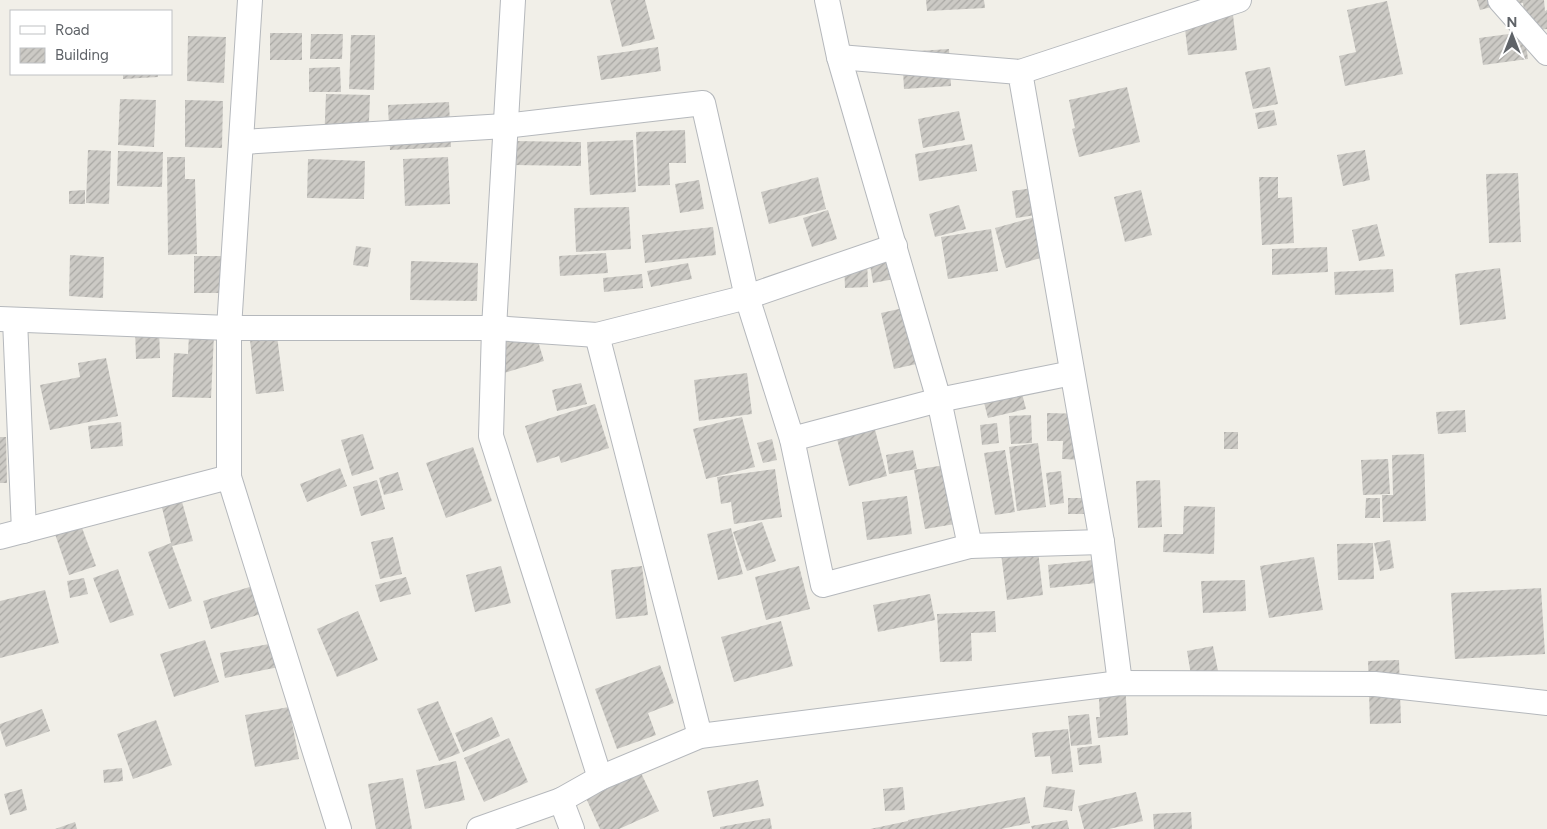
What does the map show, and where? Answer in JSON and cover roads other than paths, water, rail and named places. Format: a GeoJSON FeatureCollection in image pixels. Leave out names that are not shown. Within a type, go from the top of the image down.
{"type":"FeatureCollection","features":[{"type":"Feature","properties":{"kind":"street"},"geometry":{"type":"LineString","coordinates":[[250,0],[229,328],[229,477],[339,829]]}},
{"type":"Feature","properties":{"kind":"street"},"geometry":{"type":"LineString","coordinates":[[513,0],[494,328],[491,436],[600,778]]}},
{"type":"Feature","properties":{"kind":"street"},"geometry":{"type":"LineString","coordinates":[[827,0],[839,57],[939,400],[970,546]]}},
{"type":"Feature","properties":{"kind":"street"},"geometry":{"type":"LineString","coordinates":[[839,57],[1020,72],[1240,0]]}},
{"type":"Feature","properties":{"kind":"street"},"geometry":{"type":"LineString","coordinates":[[1500,0],[1547,53]]}},
{"type":"Feature","properties":{"kind":"street"},"geometry":{"type":"LineString","coordinates":[[1020,72],[1102,542],[1120,683]]}},
{"type":"Feature","properties":{"kind":"street"},"geometry":{"type":"LineString","coordinates":[[242,142],[505,126],[703,103],[747,297],[792,439],[823,585],[970,546],[1102,542]]}},
{"type":"Feature","properties":{"kind":"street"},"geometry":{"type":"LineString","coordinates":[[24,531],[7,320],[229,328],[494,328],[598,335],[747,297],[894,246]]}},
{"type":"Feature","properties":{"kind":"street"},"geometry":{"type":"LineString","coordinates":[[598,335],[700,736]]}},
{"type":"Feature","properties":{"kind":"street"},"geometry":{"type":"LineString","coordinates":[[792,439],[939,400],[1072,373]]}},
{"type":"Feature","properties":{"kind":"street"},"geometry":{"type":"LineString","coordinates":[[0,537],[229,477]]}},
{"type":"Feature","properties":{"kind":"street"},"geometry":{"type":"LineString","coordinates":[[480,829],[561,800],[600,778],[700,736],[1120,683],[1375,684],[1547,703]]}},
{"type":"Feature","properties":{"kind":"street"},"geometry":{"type":"LineString","coordinates":[[561,800],[572,829]]}}]}
